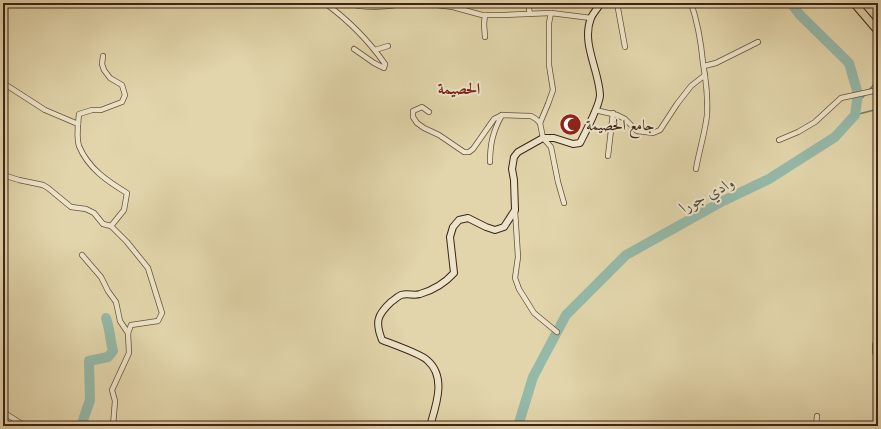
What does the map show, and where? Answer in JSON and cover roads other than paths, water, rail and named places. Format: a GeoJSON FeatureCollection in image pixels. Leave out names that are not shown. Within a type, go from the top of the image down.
{"type":"FeatureCollection","features":[{"type":"Feature","properties":{"kind":"main road"},"geometry":{"type":"LineString","coordinates":[[854,3],[878,31]]}},
{"type":"Feature","properties":{"kind":"street"},"geometry":{"type":"LineString","coordinates":[[325,3],[337,12],[375,50],[385,64],[384,68],[354,49]]}},
{"type":"Feature","properties":{"kind":"street"},"geometry":{"type":"LineString","coordinates":[[347,3],[383,7],[410,3]]}},
{"type":"Feature","properties":{"kind":"street"},"geometry":{"type":"LineString","coordinates":[[421,3],[453,7],[485,15],[551,13],[591,18]]}},
{"type":"Feature","properties":{"kind":"street"},"geometry":{"type":"LineString","coordinates":[[528,3],[530,14]]}},
{"type":"Feature","properties":{"kind":"street"},"geometry":{"type":"LineString","coordinates":[[557,332],[534,313],[519,290],[515,278],[518,257],[514,180],[512,169],[514,157],[518,152],[543,138],[554,138],[573,144],[580,143],[600,96],[589,47],[589,27],[591,18],[601,3]]}},
{"type":"Feature","properties":{"kind":"street"},"geometry":{"type":"LineString","coordinates":[[617,3],[626,48]]}},
{"type":"Feature","properties":{"kind":"street"},"geometry":{"type":"LineString","coordinates":[[692,3],[698,22],[704,66],[707,114],[696,169]]}},
{"type":"Feature","properties":{"kind":"street"},"geometry":{"type":"LineString","coordinates":[[551,13],[549,23],[549,51],[552,90],[540,122],[543,138],[552,147],[558,182],[564,203]]}},
{"type":"Feature","properties":{"kind":"street"},"geometry":{"type":"LineString","coordinates":[[485,15],[485,37]]}},
{"type":"Feature","properties":{"kind":"street"},"geometry":{"type":"LineString","coordinates":[[704,66],[716,63],[758,42]]}},
{"type":"Feature","properties":{"kind":"street"},"geometry":{"type":"LineString","coordinates":[[375,50],[388,46]]}},
{"type":"Feature","properties":{"kind":"street"},"geometry":{"type":"LineString","coordinates":[[103,56],[102,64],[104,70],[110,78],[122,86],[125,95],[122,102],[101,110],[92,110],[79,114],[78,124],[79,145],[93,169],[127,193],[124,210],[111,226]]}},
{"type":"Feature","properties":{"kind":"street"},"geometry":{"type":"LineString","coordinates":[[595,110],[613,114],[625,119],[637,131],[653,133],[660,130],[691,86],[705,75]]}},
{"type":"Feature","properties":{"kind":"street"},"geometry":{"type":"LineString","coordinates":[[3,83],[45,110],[78,124]]}},
{"type":"Feature","properties":{"kind":"street"},"geometry":{"type":"LineString","coordinates":[[779,140],[798,132],[815,122],[841,98],[878,90]]}},
{"type":"Feature","properties":{"kind":"street"},"geometry":{"type":"LineString","coordinates":[[429,112],[422,107],[417,108],[413,111],[413,117],[424,128],[439,135],[464,152],[469,152],[473,149],[494,119],[502,115],[531,116],[540,122]]}},
{"type":"Feature","properties":{"kind":"street"},"geometry":{"type":"LineString","coordinates":[[608,156],[613,114]]}},
{"type":"Feature","properties":{"kind":"street"},"geometry":{"type":"LineString","coordinates":[[490,162],[492,140],[495,129],[502,115]]}},
{"type":"Feature","properties":{"kind":"street"},"geometry":{"type":"LineString","coordinates":[[3,175],[43,185],[71,207],[86,209],[94,213],[103,224],[111,226],[127,242],[148,268],[162,313],[158,321],[131,325],[128,333],[130,353],[112,390],[115,401],[113,426]]}},
{"type":"Feature","properties":{"kind":"street"},"geometry":{"type":"LineString","coordinates":[[430,426],[435,408],[439,378],[434,367],[426,358],[382,340],[378,330],[378,320],[385,307],[396,297],[410,294],[418,295],[433,289],[445,283],[454,273],[450,237],[453,227],[459,220],[468,218],[495,230],[504,227],[515,210]]}},
{"type":"Feature","properties":{"kind":"street"},"geometry":{"type":"LineString","coordinates":[[82,256],[101,277],[108,291],[116,302],[120,321],[128,333]]}},
{"type":"Feature","properties":{"kind":"street"},"geometry":{"type":"LineString","coordinates":[[878,337],[876,341],[875,354],[878,363]]}},
{"type":"Feature","properties":{"kind":"street"},"geometry":{"type":"LineString","coordinates":[[3,412],[24,426]]}},
{"type":"Feature","properties":{"kind":"street"},"geometry":{"type":"LineString","coordinates":[[816,426],[817,416]]}},
{"type":"Feature","properties":{"kind":"waterway","name":"وادي جورا"},"geometry":{"type":"LineString","coordinates":[[518,426],[533,377],[566,315],[626,255],[723,201],[769,179],[835,137],[855,115],[858,94],[849,63],[800,15],[791,3]]}},
{"type":"Feature","properties":{"kind":"waterway"},"geometry":{"type":"LineString","coordinates":[[869,90],[878,80]]}},
{"type":"Feature","properties":{"kind":"waterway","name":"وادي جورا"},"geometry":{"type":"LineString","coordinates":[[857,103],[865,95]]}},
{"type":"Feature","properties":{"kind":"waterway"},"geometry":{"type":"LineString","coordinates":[[855,115],[878,109]]}},
{"type":"Feature","properties":{"kind":"waterway"},"geometry":{"type":"LineString","coordinates":[[81,426],[90,400],[89,361],[108,357],[113,351],[106,318]]}},
{"type":"Feature","properties":{"kind":"place","name":"جامع الحصيمة"},"geometry":{"type":"Point","coordinates":[571,125]}},
{"type":"Feature","properties":{"kind":"district","name":"الحصيمة"},"geometry":{"type":"Point","coordinates":[459,88]}}]}
